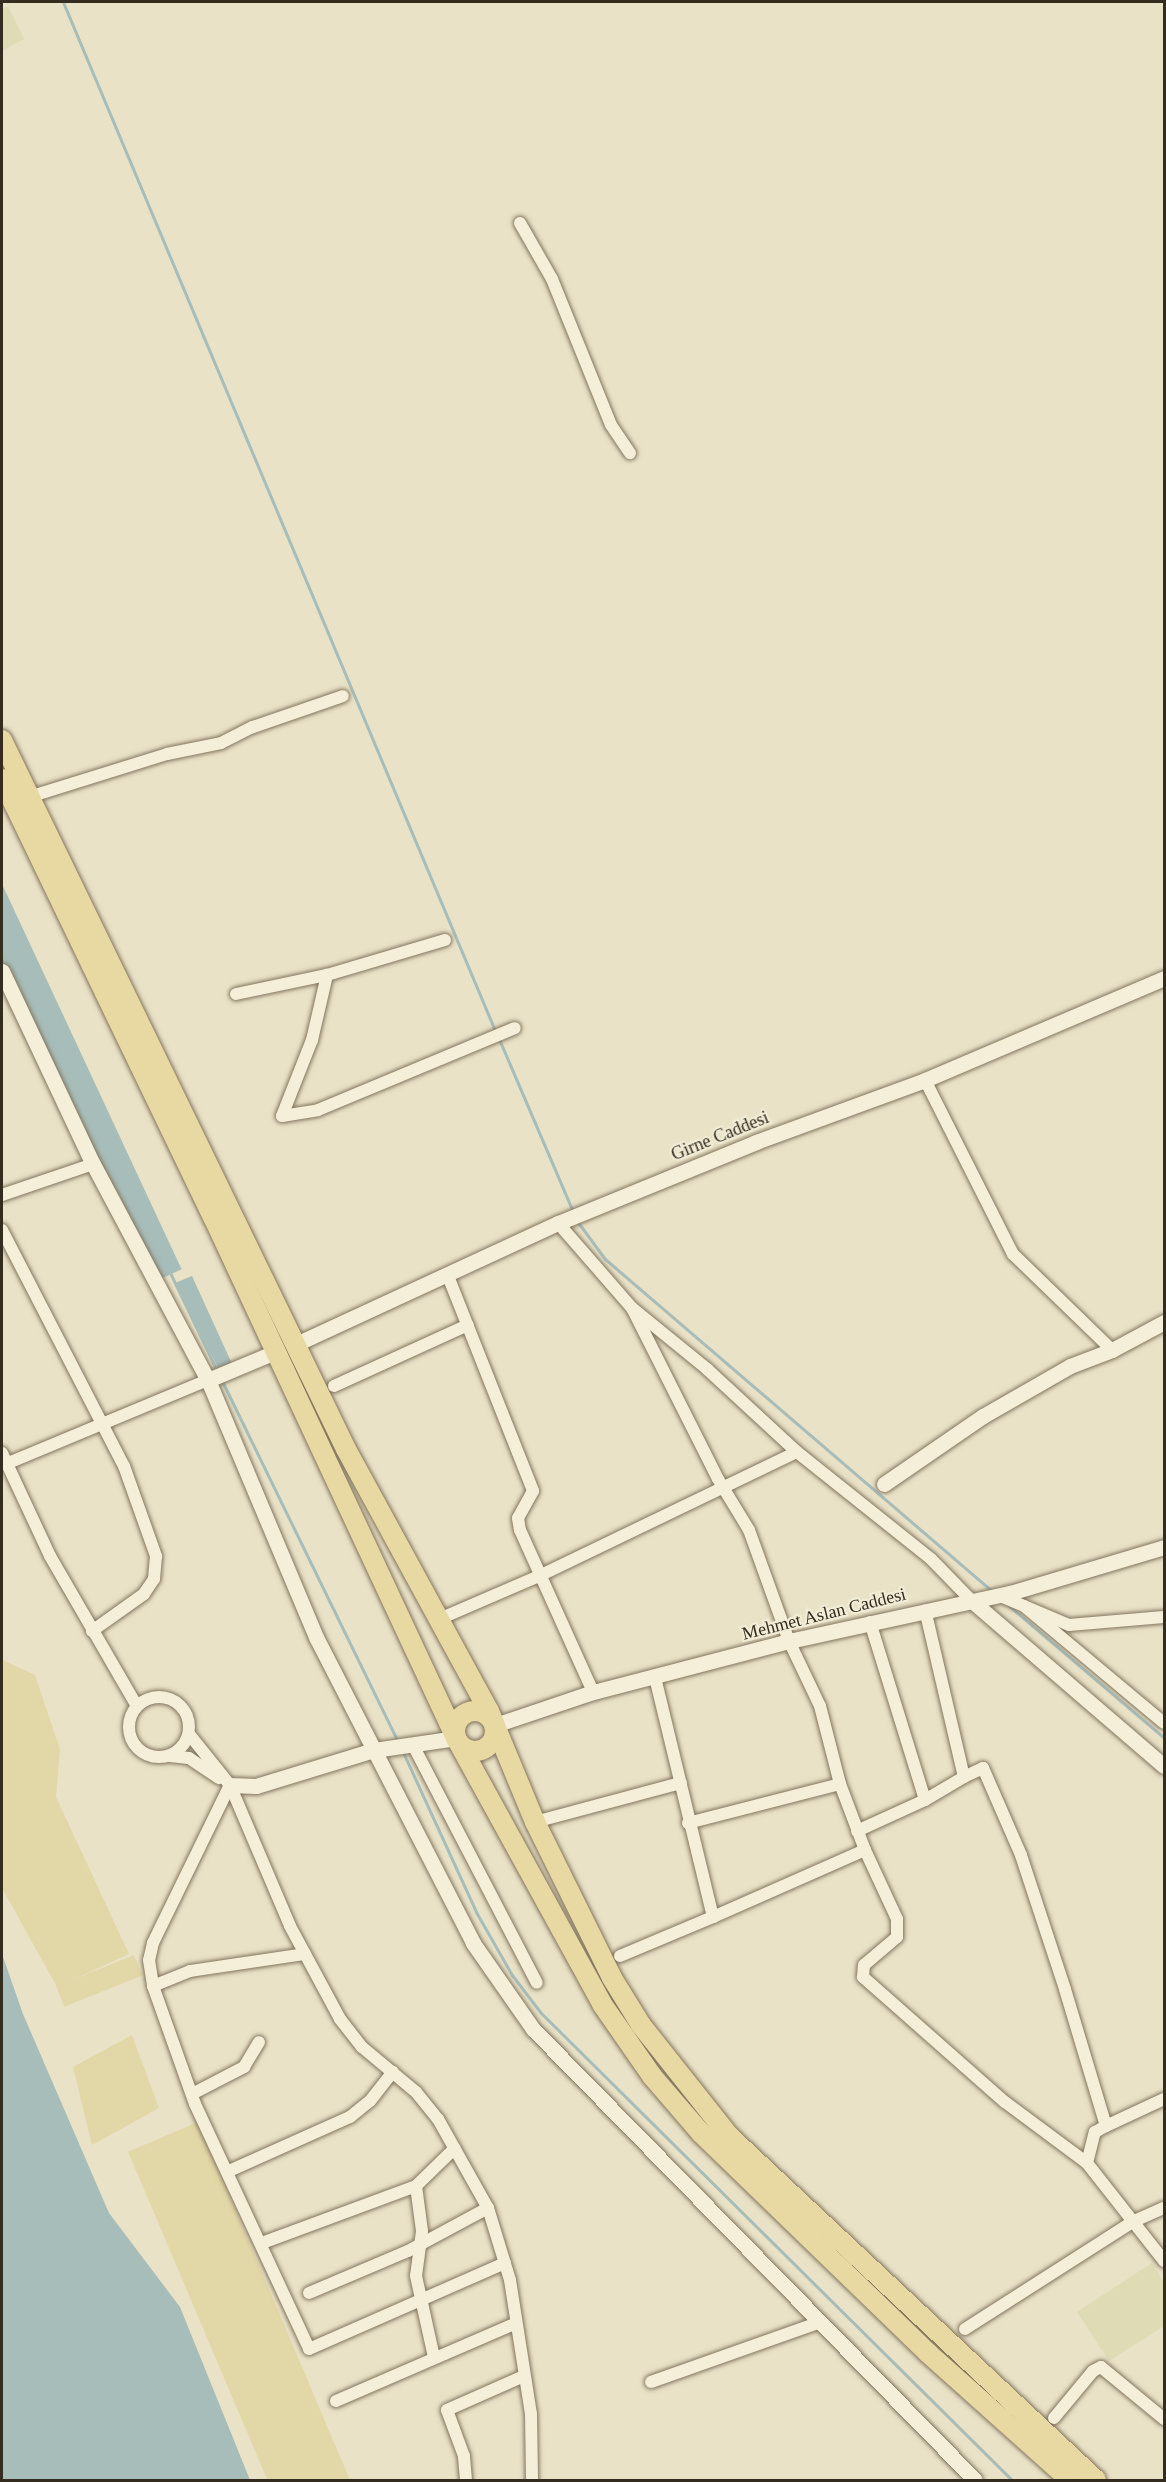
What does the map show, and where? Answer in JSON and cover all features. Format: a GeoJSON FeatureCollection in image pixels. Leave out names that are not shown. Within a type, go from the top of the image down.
{"type":"FeatureCollection","features":[{"type":"Feature","properties":{"kind":"main road"},"geometry":{"type":"LineString","coordinates":[[2,740],[296,1344],[437,1620],[495,1725],[535,1822],[612,1978],[641,2025],[729,2136],[1096,2481]]}},
{"type":"Feature","properties":{"kind":"main road"},"geometry":{"type":"LineString","coordinates":[[2,779],[456,1738],[602,2004],[652,2076],[701,2133],[919,2345],[1070,2481]]}},
{"type":"Feature","properties":{"kind":"main road"},"geometry":{"type":"LineString","coordinates":[[481,1711],[495,1725],[495,1737],[482,1750],[464,1748],[456,1738],[455,1726],[468,1712],[481,1711]]}},
{"type":"Feature","properties":{"kind":"street"},"geometry":{"type":"LineString","coordinates":[[519,223],[552,279],[611,424],[630,453]]}},
{"type":"Feature","properties":{"kind":"street"},"geometry":{"type":"LineString","coordinates":[[29,797],[167,754],[221,742],[253,727],[344,696]]}},
{"type":"Feature","properties":{"kind":"street"},"geometry":{"type":"LineString","coordinates":[[236,994],[327,975],[444,940]]}},
{"type":"Feature","properties":{"kind":"street"},"geometry":{"type":"LineString","coordinates":[[2,971],[93,1164],[208,1380],[317,1639],[473,1943],[533,2029],[675,2178],[975,2481]]}},
{"type":"Feature","properties":{"kind":"street"},"geometry":{"type":"LineString","coordinates":[[327,975],[312,1040],[282,1116],[318,1110],[515,1028]]}},
{"type":"Feature","properties":{"kind":"street","name":"Girne Caddesi"},"geometry":{"type":"LineString","coordinates":[[296,1344],[448,1276],[558,1223],[925,1080],[1164,978]]}},
{"type":"Feature","properties":{"kind":"street"},"geometry":{"type":"LineString","coordinates":[[925,1080],[1013,1254],[1112,1350]]}},
{"type":"Feature","properties":{"kind":"street"},"geometry":{"type":"LineString","coordinates":[[2,1195],[93,1164]]}},
{"type":"Feature","properties":{"kind":"street"},"geometry":{"type":"LineString","coordinates":[[558,1223],[632,1308],[707,1369],[797,1452],[931,1559],[972,1601],[1164,1766]]}},
{"type":"Feature","properties":{"kind":"street"},"geometry":{"type":"LineString","coordinates":[[2,1230],[124,1466],[157,1565],[154,1579],[144,1594],[92,1631]]}},
{"type":"Feature","properties":{"kind":"street"},"geometry":{"type":"LineString","coordinates":[[448,1276],[533,1491],[517,1521],[539,1576],[593,1692]]}},
{"type":"Feature","properties":{"kind":"street"},"geometry":{"type":"LineString","coordinates":[[632,1308],[724,1488],[749,1530],[789,1641],[820,1706],[840,1784],[857,1831],[897,1919],[897,1937],[864,1965],[863,1977],[1005,2102],[1087,2163],[1164,2260]]}},
{"type":"Feature","properties":{"kind":"street"},"geometry":{"type":"LineString","coordinates":[[884,1484],[983,1416],[1070,1366],[1112,1350],[1164,1322]]}},
{"type":"Feature","properties":{"kind":"street"},"geometry":{"type":"LineString","coordinates":[[334,1386],[468,1325]]}},
{"type":"Feature","properties":{"kind":"street"},"geometry":{"type":"LineString","coordinates":[[137,1706],[92,1631],[4,1458],[101,1425],[275,1352]]}},
{"type":"Feature","properties":{"kind":"street"},"geometry":{"type":"LineString","coordinates":[[437,1620],[539,1576],[797,1452]]}},
{"type":"Feature","properties":{"kind":"street","name":"Mehmet Aslan Caddesi"},"geometry":{"type":"LineString","coordinates":[[495,1725],[593,1692],[654,1678],[789,1641],[972,1601],[994,1593],[1010,1593],[1164,1547]]}},
{"type":"Feature","properties":{"kind":"street"},"geometry":{"type":"LineString","coordinates":[[994,1593],[1069,1625],[1164,1617]]}},
{"type":"Feature","properties":{"kind":"street"},"geometry":{"type":"LineString","coordinates":[[1024,1606],[1164,1723]]}},
{"type":"Feature","properties":{"kind":"street"},"geometry":{"type":"LineString","coordinates":[[926,1610],[964,1777]]}},
{"type":"Feature","properties":{"kind":"street"},"geometry":{"type":"LineString","coordinates":[[870,1622],[926,1800]]}},
{"type":"Feature","properties":{"kind":"street"},"geometry":{"type":"LineString","coordinates":[[654,1678],[713,1917]]}},
{"type":"Feature","properties":{"kind":"street"},"geometry":{"type":"LineString","coordinates":[[456,1738],[374,1750],[256,1786],[230,1785],[189,1758],[150,1757],[133,1744],[128,1725],[137,1706],[154,1697],[173,1701],[187,1714],[189,1734],[230,1785],[305,1954],[340,2019],[362,2047],[393,2072],[438,2119],[488,2208],[505,2263],[531,2414],[532,2481]]}},
{"type":"Feature","properties":{"kind":"street"},"geometry":{"type":"LineString","coordinates":[[170,1756],[179,1751],[189,1734]]}},
{"type":"Feature","properties":{"kind":"street"},"geometry":{"type":"LineString","coordinates":[[413,1745],[537,1983]]}},
{"type":"Feature","properties":{"kind":"street"},"geometry":{"type":"LineString","coordinates":[[857,1831],[926,1800],[983,1768],[1021,1855],[1106,2126]]}},
{"type":"Feature","properties":{"kind":"street"},"geometry":{"type":"LineString","coordinates":[[535,1822],[681,1783]]}},
{"type":"Feature","properties":{"kind":"street"},"geometry":{"type":"LineString","coordinates":[[688,1823],[840,1784]]}},
{"type":"Feature","properties":{"kind":"street"},"geometry":{"type":"LineString","coordinates":[[230,1785],[153,1943],[149,1960],[153,1986],[192,2094],[309,2349],[420,2298],[505,2263]]}},
{"type":"Feature","properties":{"kind":"street"},"geometry":{"type":"LineString","coordinates":[[620,1956],[865,1850]]}},
{"type":"Feature","properties":{"kind":"street"},"geometry":{"type":"LineString","coordinates":[[153,1986],[190,1971],[305,1954]]}},
{"type":"Feature","properties":{"kind":"street"},"geometry":{"type":"LineString","coordinates":[[192,2094],[244,2067],[260,2042]]}},
{"type":"Feature","properties":{"kind":"street"},"geometry":{"type":"LineString","coordinates":[[229,2171],[350,2117],[370,2101],[393,2072]]}},
{"type":"Feature","properties":{"kind":"street"},"geometry":{"type":"LineString","coordinates":[[1087,2163],[1095,2132],[1164,2099]]}},
{"type":"Feature","properties":{"kind":"street"},"geometry":{"type":"LineString","coordinates":[[262,2243],[416,2186],[455,2148]]}},
{"type":"Feature","properties":{"kind":"street"},"geometry":{"type":"LineString","coordinates":[[416,2186],[422,2231],[416,2276],[434,2357]]}},
{"type":"Feature","properties":{"kind":"street"},"geometry":{"type":"LineString","coordinates":[[309,2293],[419,2243],[488,2208]]}},
{"type":"Feature","properties":{"kind":"street"},"geometry":{"type":"LineString","coordinates":[[965,2329],[1132,2222],[1164,2208]]}},
{"type":"Feature","properties":{"kind":"street"},"geometry":{"type":"LineString","coordinates":[[651,2382],[820,2322]]}},
{"type":"Feature","properties":{"kind":"street"},"geometry":{"type":"LineString","coordinates":[[336,2402],[434,2357],[516,2323]]}},
{"type":"Feature","properties":{"kind":"street"},"geometry":{"type":"LineString","coordinates":[[1054,2418],[1093,2371],[1101,2367],[1164,2420]]}},
{"type":"Feature","properties":{"kind":"street"},"geometry":{"type":"LineString","coordinates":[[466,2481],[464,2456],[447,2410],[524,2376]]}},
{"type":"Feature","properties":{"kind":"shaded area"},"geometry":{"type":"Polygon","coordinates":[[[8,6],[24,39],[2,51],[2,9],[8,6]]]}},
{"type":"Feature","properties":{"kind":"shaded area"},"geometry":{"type":"Polygon","coordinates":[[[1152,2263],[1164,2282],[1164,2326],[1109,2361],[1077,2312],[1152,2263]]]}},
{"type":"Feature","properties":{"kind":"sand"},"geometry":{"type":"Polygon","coordinates":[[[2,1660],[35,1675],[60,1749],[56,1797],[129,1954],[57,1987],[2,1888],[2,1660]]]}},
{"type":"Feature","properties":{"kind":"sand"},"geometry":{"type":"Polygon","coordinates":[[[134,1955],[142,1975],[64,2007],[56,1986],[134,1955]]]}},
{"type":"Feature","properties":{"kind":"sand"},"geometry":{"type":"Polygon","coordinates":[[[132,2035],[159,2108],[92,2145],[73,2067],[132,2035]]]}},
{"type":"Feature","properties":{"kind":"sand"},"geometry":{"type":"Polygon","coordinates":[[[198,2122],[350,2480],[267,2480],[128,2152],[198,2122]]]}},
{"type":"Feature","properties":{"kind":"water"},"geometry":{"type":"Polygon","coordinates":[[[2,884],[182,1269],[149,1284],[2,969],[2,884]]]}},
{"type":"Feature","properties":{"kind":"water"},"geometry":{"type":"Polygon","coordinates":[[[192,1276],[233,1366],[220,1372],[175,1283],[192,1276]]]}},
{"type":"Feature","properties":{"kind":"water"},"geometry":{"type":"Polygon","coordinates":[[[2,1954],[23,2014],[109,2213],[180,2307],[250,2480],[2,2480],[2,1954]]]}},
{"type":"Feature","properties":{"kind":"waterway"},"geometry":{"type":"LineString","coordinates":[[63,2],[496,1033]]}},
{"type":"Feature","properties":{"kind":"waterway"},"geometry":{"type":"LineString","coordinates":[[2,922],[218,1372]]}},
{"type":"Feature","properties":{"kind":"waterway"},"geometry":{"type":"LineString","coordinates":[[499,1039],[573,1212]]}},
{"type":"Feature","properties":{"kind":"waterway"},"geometry":{"type":"LineString","coordinates":[[577,1221],[605,1259],[992,1591]]}},
{"type":"Feature","properties":{"kind":"waterway"},"geometry":{"type":"LineString","coordinates":[[222,1381],[398,1742]]}},
{"type":"Feature","properties":{"kind":"waterway"},"geometry":{"type":"LineString","coordinates":[[1008,1605],[1164,1738]]}},
{"type":"Feature","properties":{"kind":"waterway"},"geometry":{"type":"LineString","coordinates":[[402,1750],[476,1912],[512,1975],[541,2013],[1012,2480]]}}]}
